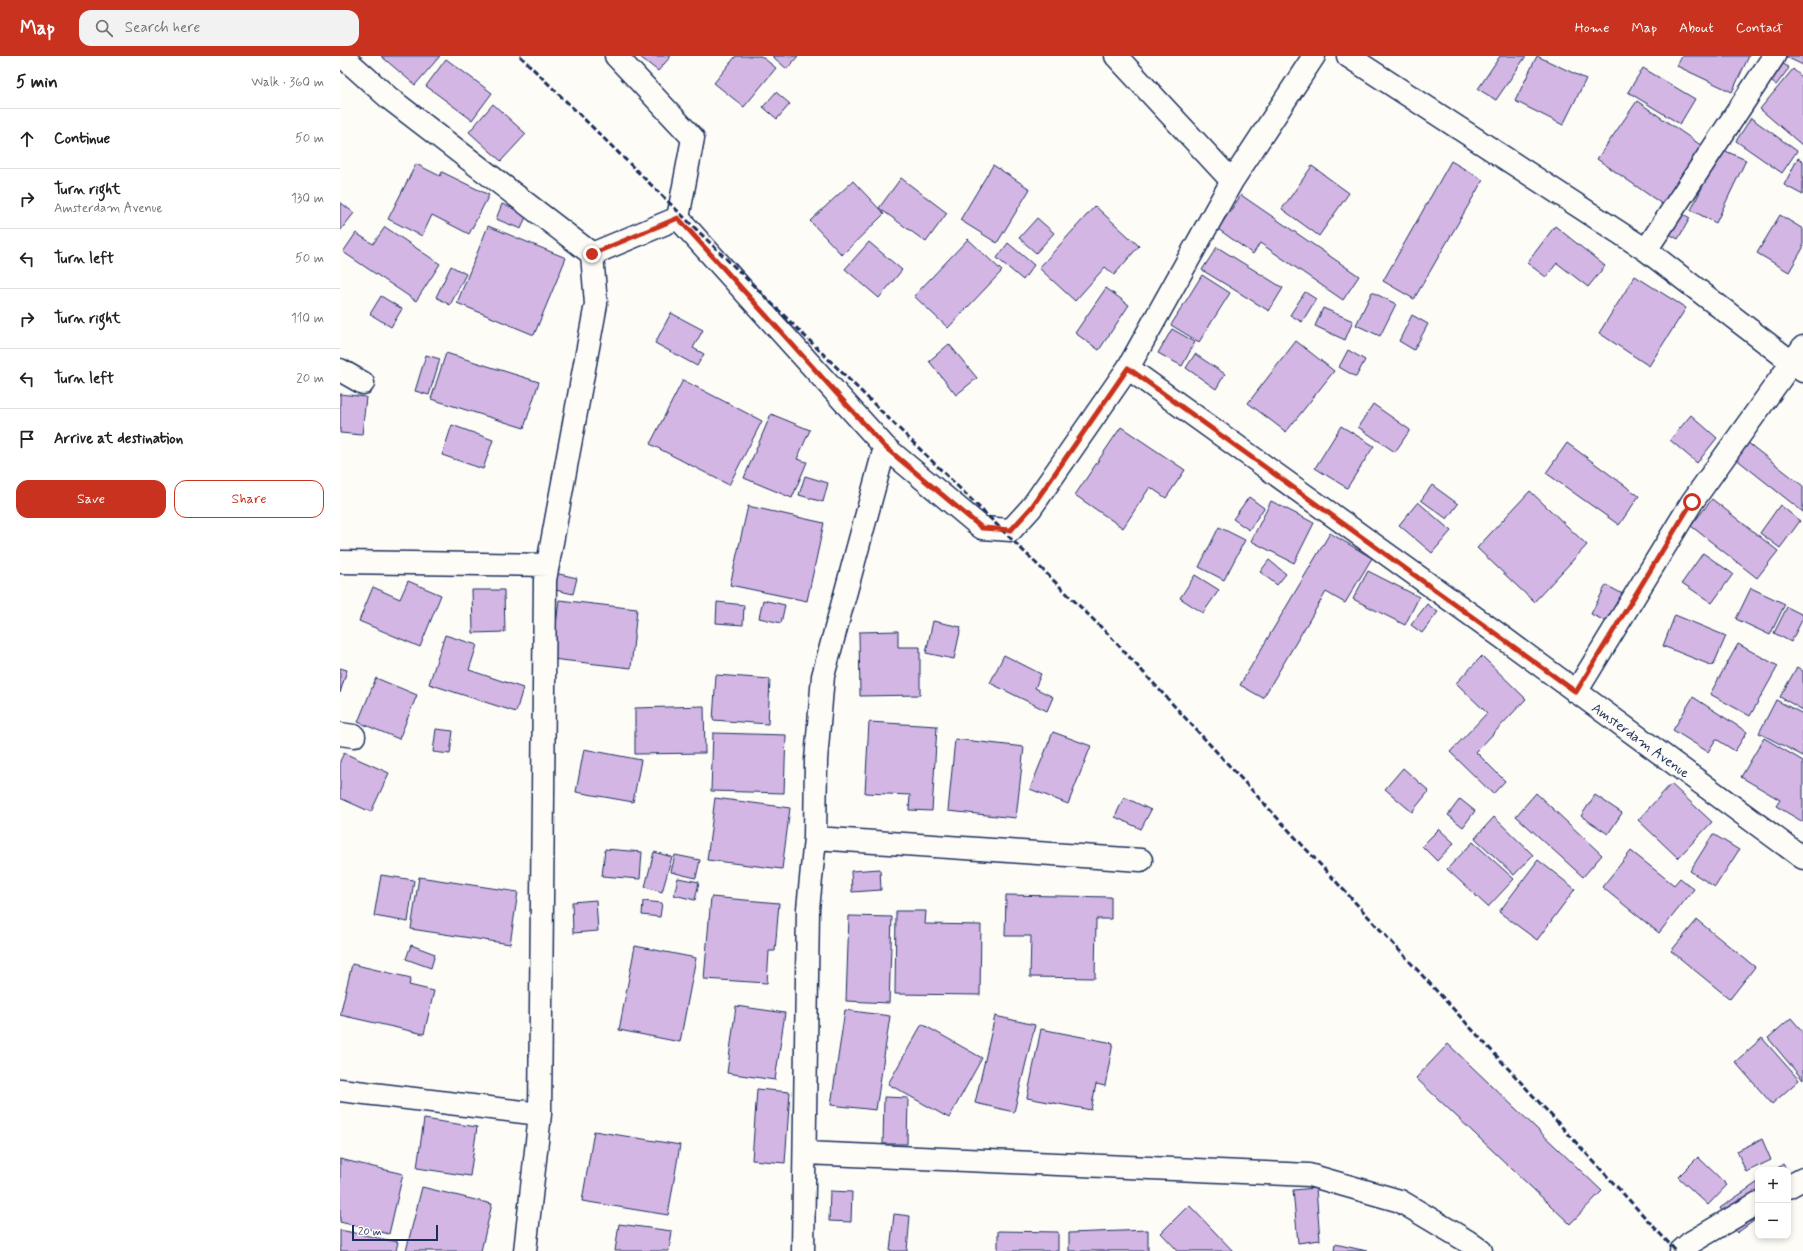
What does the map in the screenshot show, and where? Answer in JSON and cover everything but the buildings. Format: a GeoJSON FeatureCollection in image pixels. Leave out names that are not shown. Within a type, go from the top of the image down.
{"type":"FeatureCollection","features":[{"type":"Feature","properties":{"kind":"street"},"geometry":{"type":"LineString","coordinates":[[342,56],[389,98],[592,254],[596,304],[544,580],[540,1114],[525,1251]]}},
{"type":"Feature","properties":{"kind":"street"},"geometry":{"type":"LineString","coordinates":[[616,56],[693,138],[678,218]]}},
{"type":"Feature","properties":{"kind":"street"},"geometry":{"type":"LineString","coordinates":[[1116,56],[1232,182]]}},
{"type":"Feature","properties":{"kind":"street"},"geometry":{"type":"LineString","coordinates":[[678,218],[885,447],[982,528],[1011,530],[1031,508],[1128,368],[1232,182],[1314,56]]}},
{"type":"Feature","properties":{"kind":"street"},"geometry":{"type":"LineString","coordinates":[[1348,56],[1646,250],[1800,360],[1692,502],[1576,692]]}},
{"type":"Feature","properties":{"kind":"street"},"geometry":{"type":"LineString","coordinates":[[1646,250],[1774,56]]}},
{"type":"Feature","properties":{"kind":"street"},"geometry":{"type":"LineString","coordinates":[[592,254],[678,218]]}},
{"type":"Feature","properties":{"kind":"street","name":"Amsterdam Avenue"},"geometry":{"type":"LineString","coordinates":[[1128,368],[1803,858]]}},
{"type":"Feature","properties":{"kind":"street"},"geometry":{"type":"LineString","coordinates":[[340,370],[363,383]]}},
{"type":"Feature","properties":{"kind":"street"},"geometry":{"type":"LineString","coordinates":[[803,1251],[808,909],[815,838],[816,760],[823,676],[885,447]]}},
{"type":"Feature","properties":{"kind":"street"},"geometry":{"type":"LineString","coordinates":[[340,562],[548,565]]}},
{"type":"Feature","properties":{"kind":"street"},"geometry":{"type":"LineString","coordinates":[[815,838],[1141,860]]}},
{"type":"Feature","properties":{"kind":"street"},"geometry":{"type":"LineString","coordinates":[[340,1090],[540,1114]]}},
{"type":"Feature","properties":{"kind":"street"},"geometry":{"type":"LineString","coordinates":[[805,1153],[1309,1175],[1400,1201],[1481,1251]]}},
{"type":"Feature","properties":{"kind":"street"},"geometry":{"type":"LineString","coordinates":[[1791,1185],[1803,1179]]}},
{"type":"Feature","properties":{"kind":"street"},"geometry":{"type":"LineString","coordinates":[[1681,1251],[1690,1243],[1755,1205]]}},
{"type":"Feature","properties":{"kind":"railway"},"geometry":{"type":"LineString","coordinates":[[520,56],[1109,635],[1676,1251]]}},
{"type":"Feature","properties":{"kind":"route"},"geometry":{"type":"LineString","coordinates":[[592,254],[678,218],[885,447],[982,528],[1011,530],[1031,508],[1128,368],[1576,692],[1692,502]]}}]}
